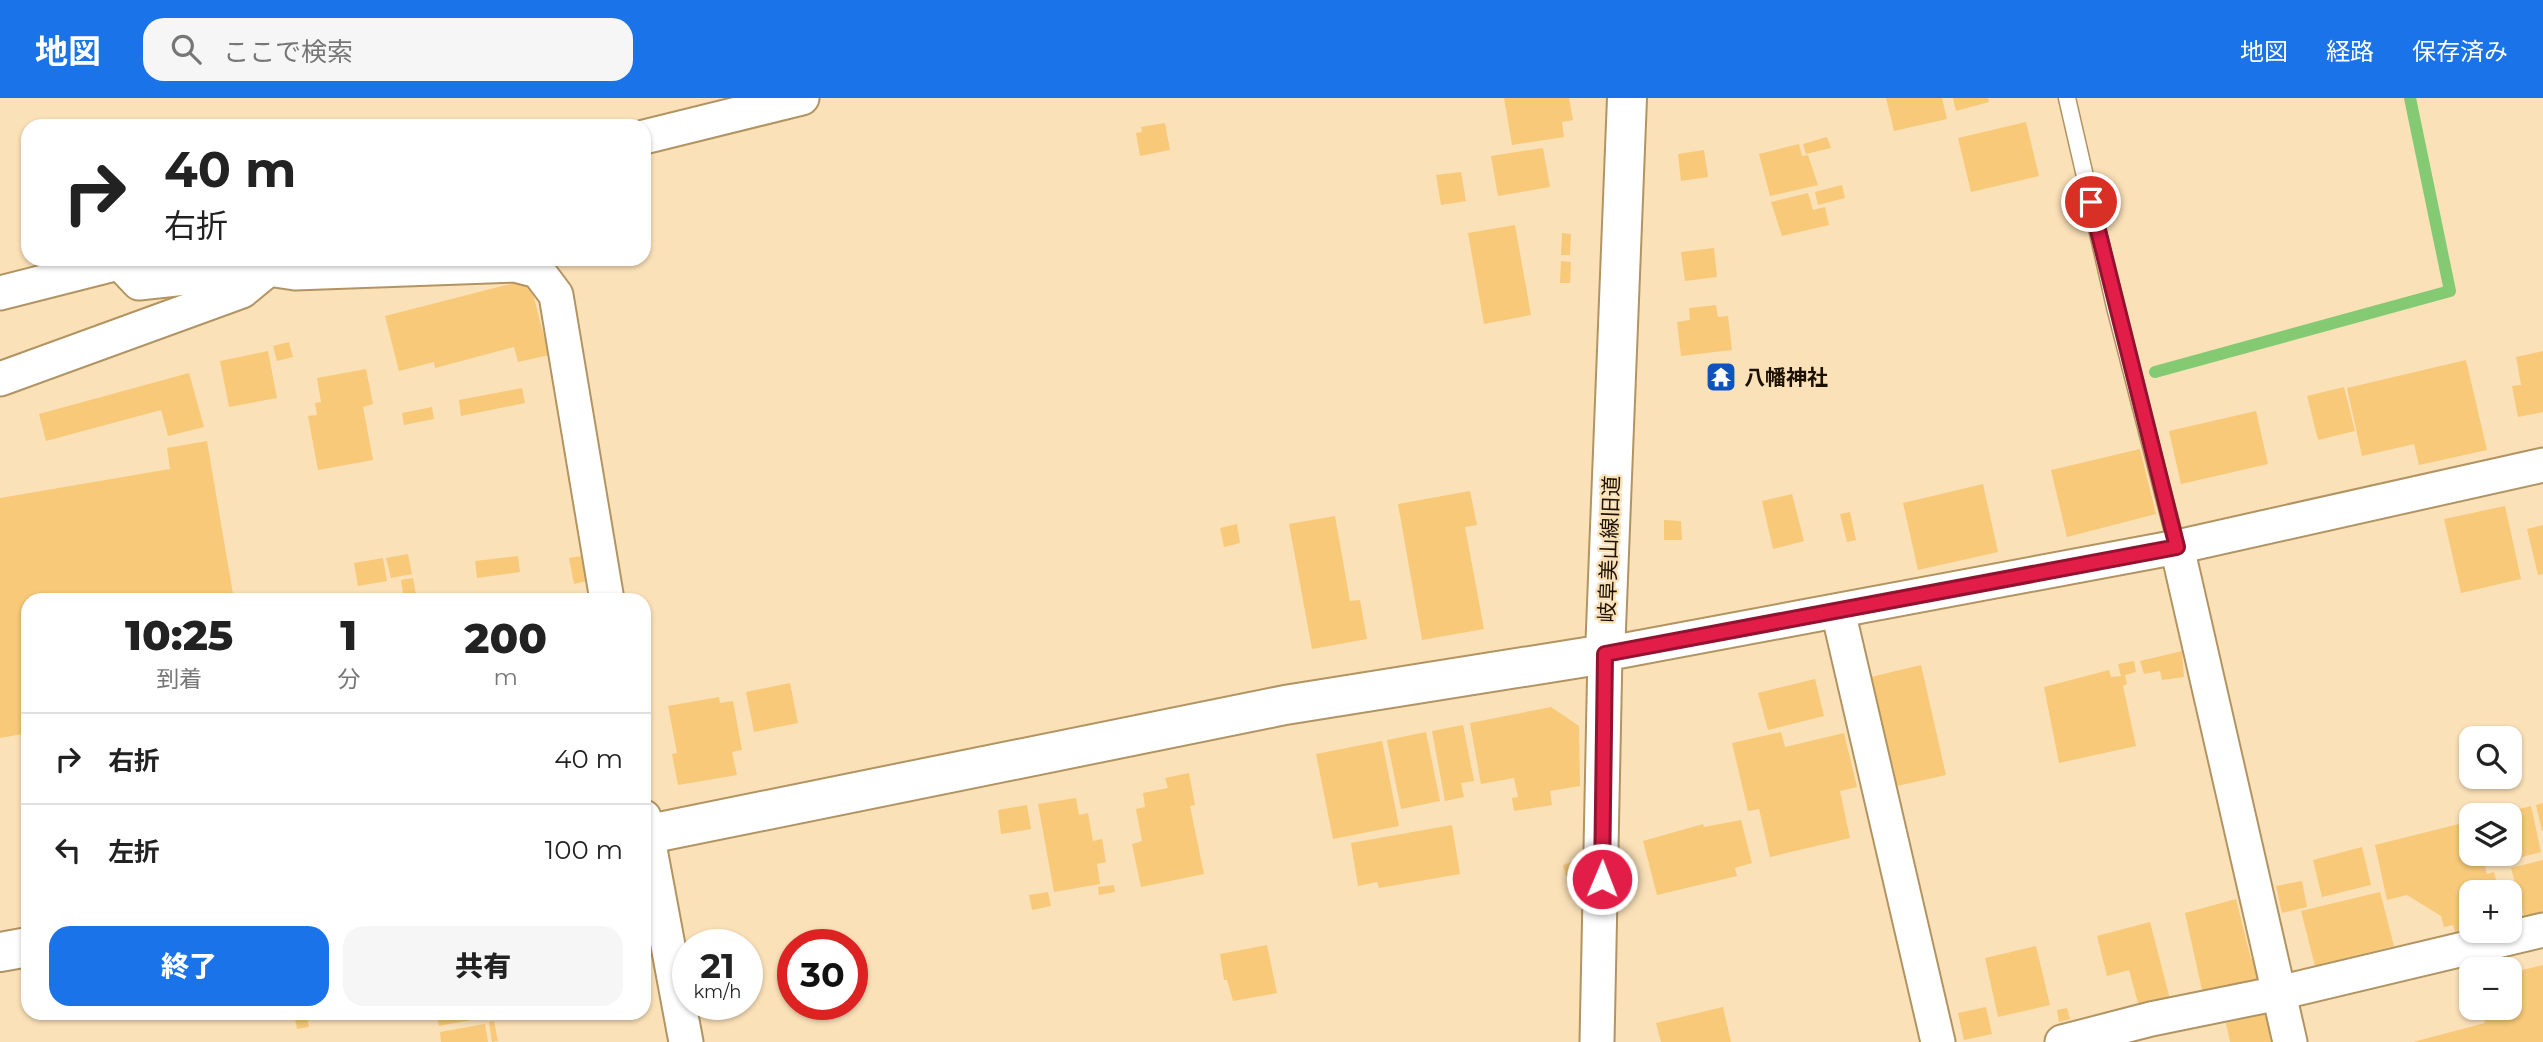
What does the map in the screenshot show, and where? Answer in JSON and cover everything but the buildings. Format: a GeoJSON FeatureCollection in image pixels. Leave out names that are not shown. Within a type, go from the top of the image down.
{"type":"FeatureCollection","features":[{"type":"Feature","properties":{"kind":"street"},"geometry":{"type":"LineString","coordinates":[[651,135],[802,98]]}},
{"type":"Feature","properties":{"kind":"street","name":"岐阜美山線旧道"},"geometry":{"type":"LineString","coordinates":[[1597,1042],[1605,654],[1627,98]]}},
{"type":"Feature","properties":{"kind":"street"},"geometry":{"type":"LineString","coordinates":[[0,293],[107,266]]}},
{"type":"Feature","properties":{"kind":"street"},"geometry":{"type":"LineString","coordinates":[[130,266],[139,283],[260,266]]}},
{"type":"Feature","properties":{"kind":"street"},"geometry":{"type":"LineString","coordinates":[[0,379],[242,291],[272,266]]}},
{"type":"Feature","properties":{"kind":"street"},"geometry":{"type":"LineString","coordinates":[[279,266],[295,273],[488,266]]}},
{"type":"Feature","properties":{"kind":"street"},"geometry":{"type":"LineString","coordinates":[[519,266],[538,271],[556,295],[606,593]]}},
{"type":"Feature","properties":{"kind":"street"},"geometry":{"type":"LineString","coordinates":[[651,828],[1285,705],[1605,654],[2177,547],[2543,465]]}},
{"type":"Feature","properties":{"kind":"street"},"geometry":{"type":"LineString","coordinates":[[2177,547],[2290,1042]]}},
{"type":"Feature","properties":{"kind":"street"},"geometry":{"type":"LineString","coordinates":[[1838,611],[1938,1042]]}},
{"type":"Feature","properties":{"kind":"street"},"geometry":{"type":"LineString","coordinates":[[651,860],[686,1042]]}},
{"type":"Feature","properties":{"kind":"street"},"geometry":{"type":"LineString","coordinates":[[2062,1042],[2151,1019],[2279,993],[2543,930]]}},
{"type":"Feature","properties":{"kind":"street"},"geometry":{"type":"LineString","coordinates":[[0,952],[21,948]]}},
{"type":"Feature","properties":{"kind":"lane"},"geometry":{"type":"LineString","coordinates":[[2067,98],[2115,307],[2177,547]]}},
{"type":"Feature","properties":{"kind":"waterway"},"geometry":{"type":"LineString","coordinates":[[2155,372],[2450,291],[2410,98]]}},
{"type":"Feature","properties":{"kind":"place","name":"八幡神社"},"geometry":{"type":"Point","coordinates":[1721,377]}},
{"type":"Feature","properties":{"kind":"route"},"geometry":{"type":"LineString","coordinates":[[1602,879],[1605,654],[2177,547],[2115,307],[2091,202]]}}]}
